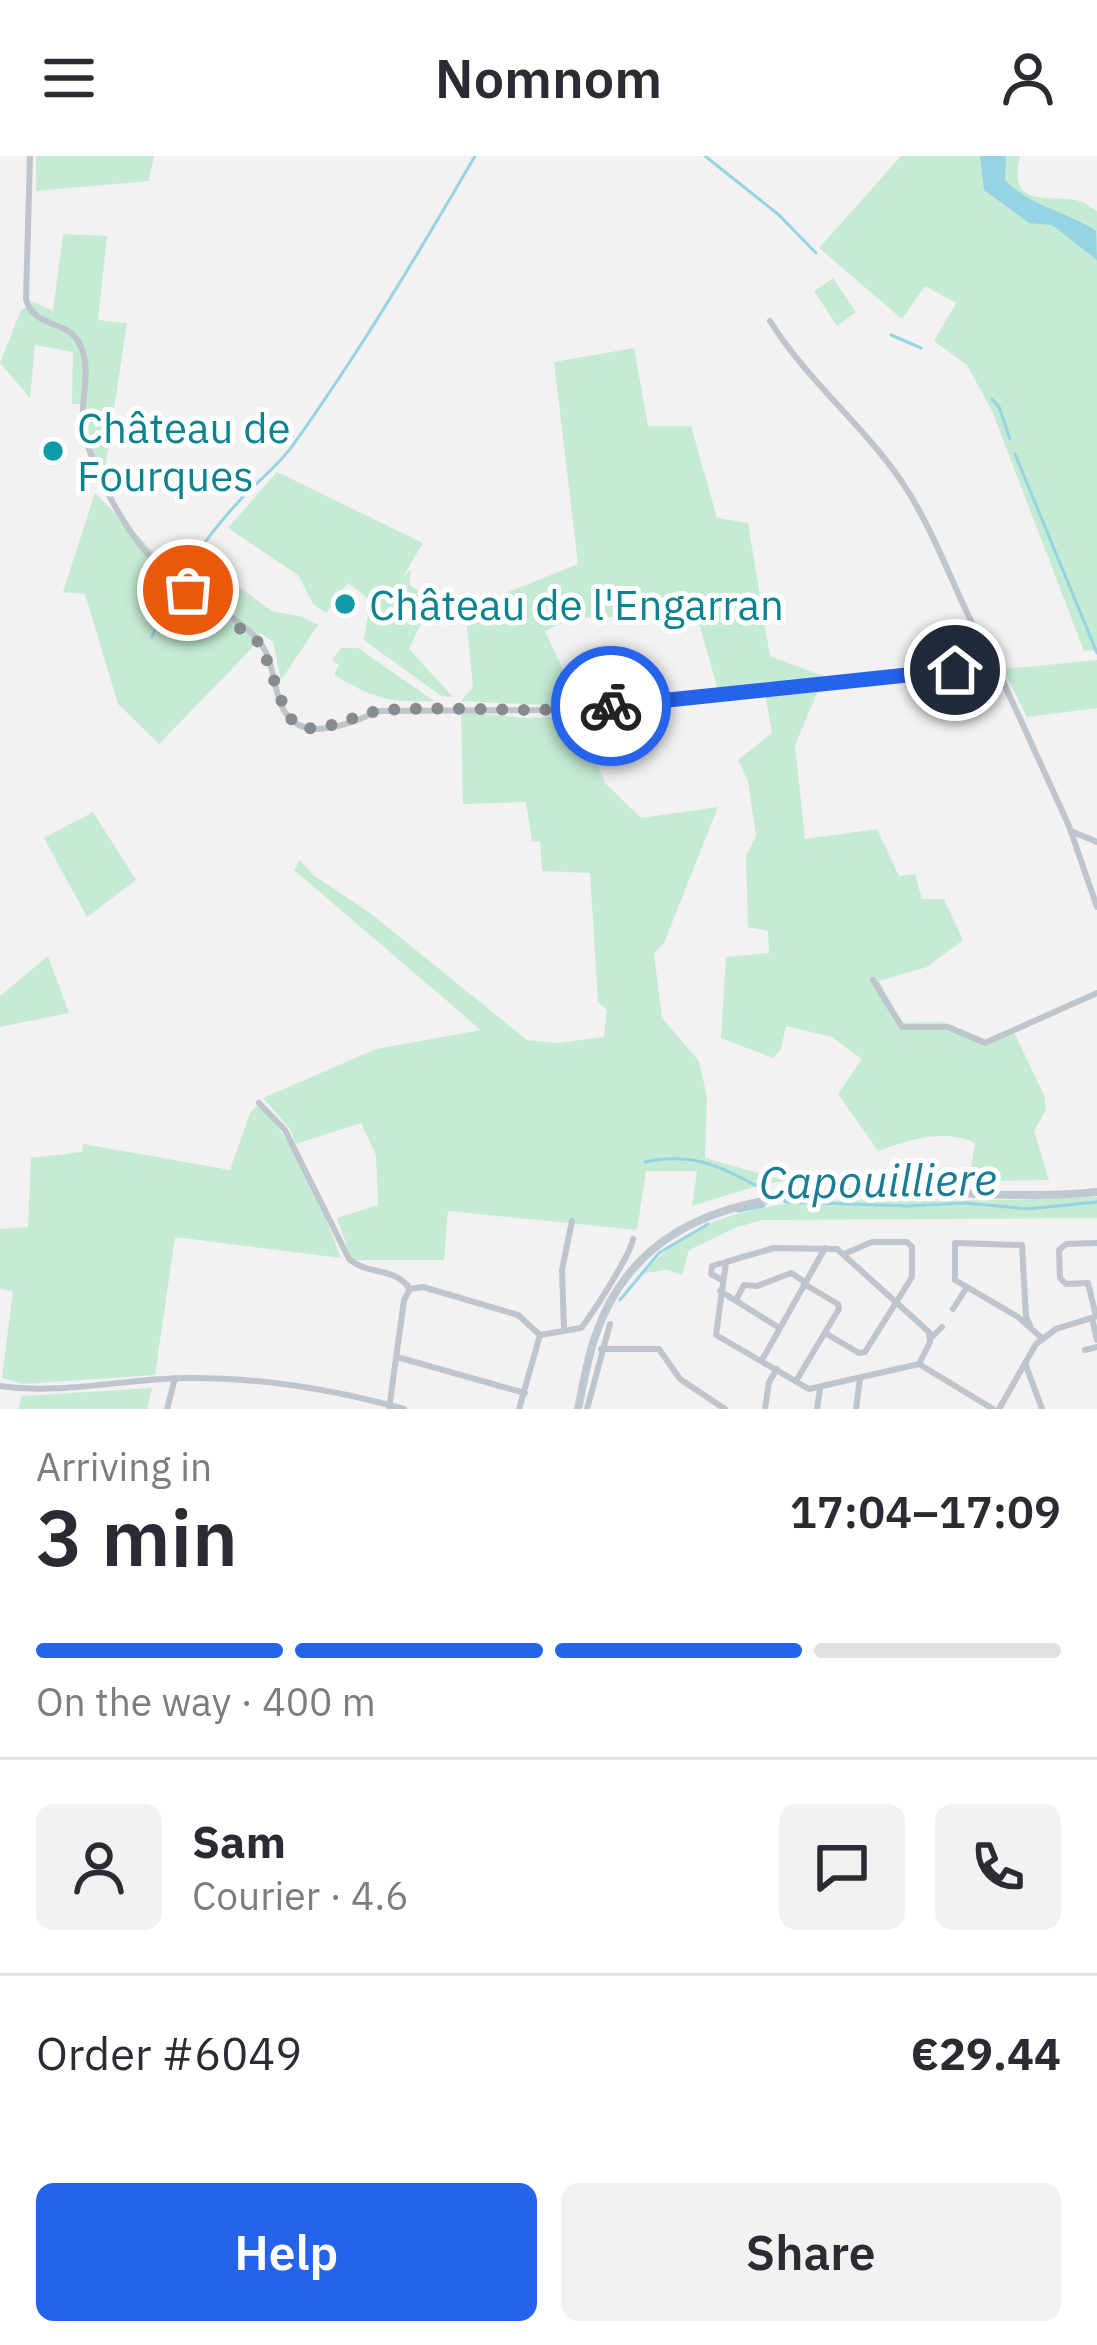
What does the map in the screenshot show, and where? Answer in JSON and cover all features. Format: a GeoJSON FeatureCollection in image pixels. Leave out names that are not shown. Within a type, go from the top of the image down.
{"type":"FeatureCollection","features":[{"type":"Feature","properties":{"kind":"main road"},"geometry":{"type":"LineString","coordinates":[[582,1409],[596,1335],[616,1294],[662,1244],[720,1210],[780,1197],[1097,1192]]}},
{"type":"Feature","properties":{"kind":"street"},"geometry":{"type":"LineString","coordinates":[[30,156],[26,299],[37,318],[74,335],[83,350],[83,431],[103,483],[132,534],[167,575],[261,644],[287,716],[304,728],[364,718],[377,711],[578,710],[996,666]]}},
{"type":"Feature","properties":{"kind":"street"},"geometry":{"type":"LineString","coordinates":[[770,321],[794,357],[911,495],[1069,826],[1097,907]]}},
{"type":"Feature","properties":{"kind":"street"},"geometry":{"type":"LineString","coordinates":[[1069,826],[1079,838],[1097,842]]}},
{"type":"Feature","properties":{"kind":"street"},"geometry":{"type":"LineString","coordinates":[[1076,848],[1079,838]]}},
{"type":"Feature","properties":{"kind":"street"},"geometry":{"type":"LineString","coordinates":[[873,980],[902,1027],[947,1028],[985,1043],[1097,993]]}},
{"type":"Feature","properties":{"kind":"street"},"geometry":{"type":"LineString","coordinates":[[259,1103],[285,1130],[349,1259],[361,1269],[395,1275],[410,1289]]}},
{"type":"Feature","properties":{"kind":"street"},"geometry":{"type":"LineString","coordinates":[[564,1331],[562,1270],[572,1221]]}},
{"type":"Feature","properties":{"kind":"street"},"geometry":{"type":"LineString","coordinates":[[540,1335],[578,1330],[585,1324],[607,1284],[630,1256],[632,1239]]}},
{"type":"Feature","properties":{"kind":"street"},"geometry":{"type":"LineString","coordinates":[[825,1333],[865,1352],[912,1277],[912,1246],[907,1242],[872,1242],[844,1254]]}},
{"type":"Feature","properties":{"kind":"street"},"geometry":{"type":"LineString","coordinates":[[1085,1350],[1097,1343],[1088,1283],[1066,1284],[1060,1278],[1059,1250],[1066,1244],[1097,1243]]}},
{"type":"Feature","properties":{"kind":"street"},"geometry":{"type":"LineString","coordinates":[[1030,1325],[1022,1245],[955,1244],[955,1280],[1030,1325],[1043,1339]]}},
{"type":"Feature","properties":{"kind":"street"},"geometry":{"type":"LineString","coordinates":[[930,1335],[838,1249],[775,1248],[712,1266],[710,1274],[722,1280],[714,1331],[809,1389],[919,1364],[996,1409],[1043,1339],[1057,1329],[1095,1317]]}},
{"type":"Feature","properties":{"kind":"street"},"geometry":{"type":"LineString","coordinates":[[762,1360],[825,1248]]}},
{"type":"Feature","properties":{"kind":"street"},"geometry":{"type":"LineString","coordinates":[[736,1300],[744,1285],[757,1286],[791,1273],[839,1306],[796,1381]]}},
{"type":"Feature","properties":{"kind":"street"},"geometry":{"type":"LineString","coordinates":[[953,1309],[967,1286]]}},
{"type":"Feature","properties":{"kind":"street"},"geometry":{"type":"LineString","coordinates":[[410,1289],[423,1287],[518,1315],[540,1335]]}},
{"type":"Feature","properties":{"kind":"street"},"geometry":{"type":"LineString","coordinates":[[390,1407],[404,1300],[410,1289]]}},
{"type":"Feature","properties":{"kind":"street"},"geometry":{"type":"LineString","coordinates":[[720,1291],[778,1327]]}},
{"type":"Feature","properties":{"kind":"street"},"geometry":{"type":"LineString","coordinates":[[582,1409],[610,1324]]}},
{"type":"Feature","properties":{"kind":"street"},"geometry":{"type":"LineString","coordinates":[[919,1364],[930,1335],[942,1327]]}},
{"type":"Feature","properties":{"kind":"street"},"geometry":{"type":"LineString","coordinates":[[519,1409],[540,1335]]}},
{"type":"Feature","properties":{"kind":"street"},"geometry":{"type":"LineString","coordinates":[[601,1349],[659,1349],[680,1379],[725,1409]]}},
{"type":"Feature","properties":{"kind":"street"},"geometry":{"type":"LineString","coordinates":[[397,1357],[525,1393]]}},
{"type":"Feature","properties":{"kind":"street"},"geometry":{"type":"LineString","coordinates":[[1025,1363],[1042,1409]]}},
{"type":"Feature","properties":{"kind":"street"},"geometry":{"type":"LineString","coordinates":[[765,1409],[776,1370]]}},
{"type":"Feature","properties":{"kind":"street"},"geometry":{"type":"LineString","coordinates":[[166,1409],[175,1378]]}},
{"type":"Feature","properties":{"kind":"street"},"geometry":{"type":"LineString","coordinates":[[0,1386],[57,1390],[175,1378],[216,1379],[338,1394],[404,1409]]}},
{"type":"Feature","properties":{"kind":"street"},"geometry":{"type":"LineString","coordinates":[[856,1409],[860,1378]]}},
{"type":"Feature","properties":{"kind":"street"},"geometry":{"type":"LineString","coordinates":[[817,1409],[820,1387]]}},
{"type":"Feature","properties":{"kind":"green space"},"geometry":{"type":"Polygon","coordinates":[[[36,156],[154,156],[149,181],[36,191],[36,156]]]}},
{"type":"Feature","properties":{"kind":"green space"},"geometry":{"type":"Polygon","coordinates":[[[901,156],[1020,156],[1017,174],[1026,193],[1080,201],[1097,211],[1097,650],[1084,651],[992,411],[967,365],[934,341],[956,303],[925,286],[902,319],[819,248],[901,156]]]}},
{"type":"Feature","properties":{"kind":"green space"},"geometry":{"type":"Polygon","coordinates":[[[63,234],[107,236],[98,320],[127,323],[105,469],[94,475],[81,434],[80,404],[72,404],[73,352],[35,345],[30,398],[0,363],[21,310],[34,302],[53,311],[63,234]]]}},
{"type":"Feature","properties":{"kind":"green space"},"geometry":{"type":"Polygon","coordinates":[[[833,278],[856,312],[837,326],[814,291],[833,278]]]}},
{"type":"Feature","properties":{"kind":"green space"},"geometry":{"type":"Polygon","coordinates":[[[634,348],[648,426],[691,426],[717,518],[748,523],[770,656],[831,679],[718,690],[693,602],[611,617],[572,618],[545,631],[580,707],[461,701],[473,687],[466,618],[471,607],[578,564],[554,362],[634,348]]]}},
{"type":"Feature","properties":{"kind":"green space"},"geometry":{"type":"Polygon","coordinates":[[[277,472],[423,543],[401,580],[411,569],[409,585],[433,599],[409,649],[453,697],[441,696],[364,640],[370,600],[348,583],[326,613],[313,604],[298,575],[228,528],[277,472]]]}},
{"type":"Feature","properties":{"kind":"green space"},"geometry":{"type":"Polygon","coordinates":[[[95,493],[185,583],[222,607],[189,582],[203,561],[272,611],[318,625],[281,680],[273,642],[260,633],[251,649],[159,744],[118,704],[85,594],[63,592],[95,493]]]}},
{"type":"Feature","properties":{"kind":"green space"},"geometry":{"type":"Polygon","coordinates":[[[341,648],[358,648],[434,701],[392,700],[348,683],[334,675],[339,665],[332,660],[341,648]]]}},
{"type":"Feature","properties":{"kind":"green space"},"geometry":{"type":"Polygon","coordinates":[[[1097,660],[1097,708],[1027,717],[1003,669],[1097,660]]]}},
{"type":"Feature","properties":{"kind":"green space"},"geometry":{"type":"Polygon","coordinates":[[[818,691],[795,745],[805,839],[877,829],[899,876],[915,874],[922,899],[944,899],[963,940],[927,967],[879,981],[902,1023],[943,1022],[986,1039],[1012,1028],[1044,1095],[1046,1110],[1034,1131],[1049,1180],[969,1181],[975,1143],[951,1136],[878,1151],[838,1094],[862,1059],[832,1037],[786,1026],[781,1049],[773,1058],[721,1038],[726,957],[769,953],[768,931],[748,927],[746,856],[756,836],[748,781],[738,760],[772,733],[765,693],[818,691]]]}},
{"type":"Feature","properties":{"kind":"green space"},"geometry":{"type":"Polygon","coordinates":[[[461,712],[527,718],[577,716],[605,783],[641,818],[718,807],[664,943],[654,954],[662,1018],[699,1061],[707,1097],[705,1158],[786,1181],[692,1206],[697,1171],[646,1171],[637,1230],[448,1211],[444,1260],[352,1260],[337,1218],[378,1205],[376,1155],[361,1123],[296,1144],[290,1129],[263,1098],[376,1049],[481,1030],[294,870],[300,860],[313,875],[370,913],[527,1040],[557,1043],[604,1037],[607,1010],[598,1002],[590,873],[542,871],[540,841],[532,842],[526,802],[463,804],[461,712]]]}},
{"type":"Feature","properties":{"kind":"green space"},"geometry":{"type":"Polygon","coordinates":[[[93,812],[136,880],[87,917],[44,838],[93,812]]]}},
{"type":"Feature","properties":{"kind":"green space"},"geometry":{"type":"Polygon","coordinates":[[[48,956],[69,1013],[0,1027],[0,996],[48,956]]]}},
{"type":"Feature","properties":{"kind":"green space"},"geometry":{"type":"Polygon","coordinates":[[[257,1106],[294,1153],[341,1258],[175,1237],[155,1375],[23,1384],[2,1378],[13,1291],[0,1289],[0,1229],[28,1227],[31,1158],[82,1152],[83,1144],[230,1170],[250,1113],[257,1106]]]}},
{"type":"Feature","properties":{"kind":"green space"},"geometry":{"type":"Polygon","coordinates":[[[1097,1197],[1097,1218],[763,1220],[689,1250],[682,1275],[667,1270],[645,1273],[673,1245],[706,1225],[781,1205],[1097,1197]]]}},
{"type":"Feature","properties":{"kind":"green space"},"geometry":{"type":"Polygon","coordinates":[[[152,1388],[147,1409],[18,1409],[22,1396],[152,1388]]]}},
{"type":"Feature","properties":{"kind":"water"},"geometry":{"type":"Polygon","coordinates":[[[980,156],[1006,156],[1005,180],[1015,189],[1096,231],[1097,260],[1052,225],[1029,223],[984,190],[980,156]]]}},
{"type":"Feature","properties":{"kind":"waterway"},"geometry":{"type":"LineString","coordinates":[[152,637],[202,546],[287,452],[341,375],[475,156]]}},
{"type":"Feature","properties":{"kind":"waterway"},"geometry":{"type":"LineString","coordinates":[[705,156],[779,215],[816,253]]}},
{"type":"Feature","properties":{"kind":"waterway"},"geometry":{"type":"LineString","coordinates":[[891,335],[921,348]]}},
{"type":"Feature","properties":{"kind":"waterway"},"geometry":{"type":"LineString","coordinates":[[992,399],[1010,439]]}},
{"type":"Feature","properties":{"kind":"waterway"},"geometry":{"type":"LineString","coordinates":[[1015,454],[1097,653]]}},
{"type":"Feature","properties":{"kind":"waterway","name":"Capouilliere"},"geometry":{"type":"LineString","coordinates":[[645,1162],[704,1162],[759,1187]]}},
{"type":"Feature","properties":{"kind":"waterway","name":"Capouilliere"},"geometry":{"type":"LineString","coordinates":[[785,1202],[966,1203],[1027,1209],[1097,1202]]}},
{"type":"Feature","properties":{"kind":"waterway","name":"Capouilliere"},"geometry":{"type":"LineString","coordinates":[[738,1211],[764,1206]]}},
{"type":"Feature","properties":{"kind":"waterway","name":"Capouilliere"},"geometry":{"type":"LineString","coordinates":[[620,1300],[659,1253],[708,1224]]}},
{"type":"Feature","properties":{"kind":"way so far"},"geometry":{"type":"LineString","coordinates":[[188,590],[261,644],[287,716],[304,728],[364,718],[377,711],[464,707],[540,712],[611,706]]}},
{"type":"Feature","properties":{"kind":"place","name":"Château de Fourques"},"geometry":{"type":"Point","coordinates":[53,451]}},
{"type":"Feature","properties":{"kind":"place","name":"Château de l'Engarran"},"geometry":{"type":"Point","coordinates":[345,604]}},
{"type":"Feature","properties":{"kind":"route"},"geometry":{"type":"LineString","coordinates":[[611,706],[955,670]]}}]}
